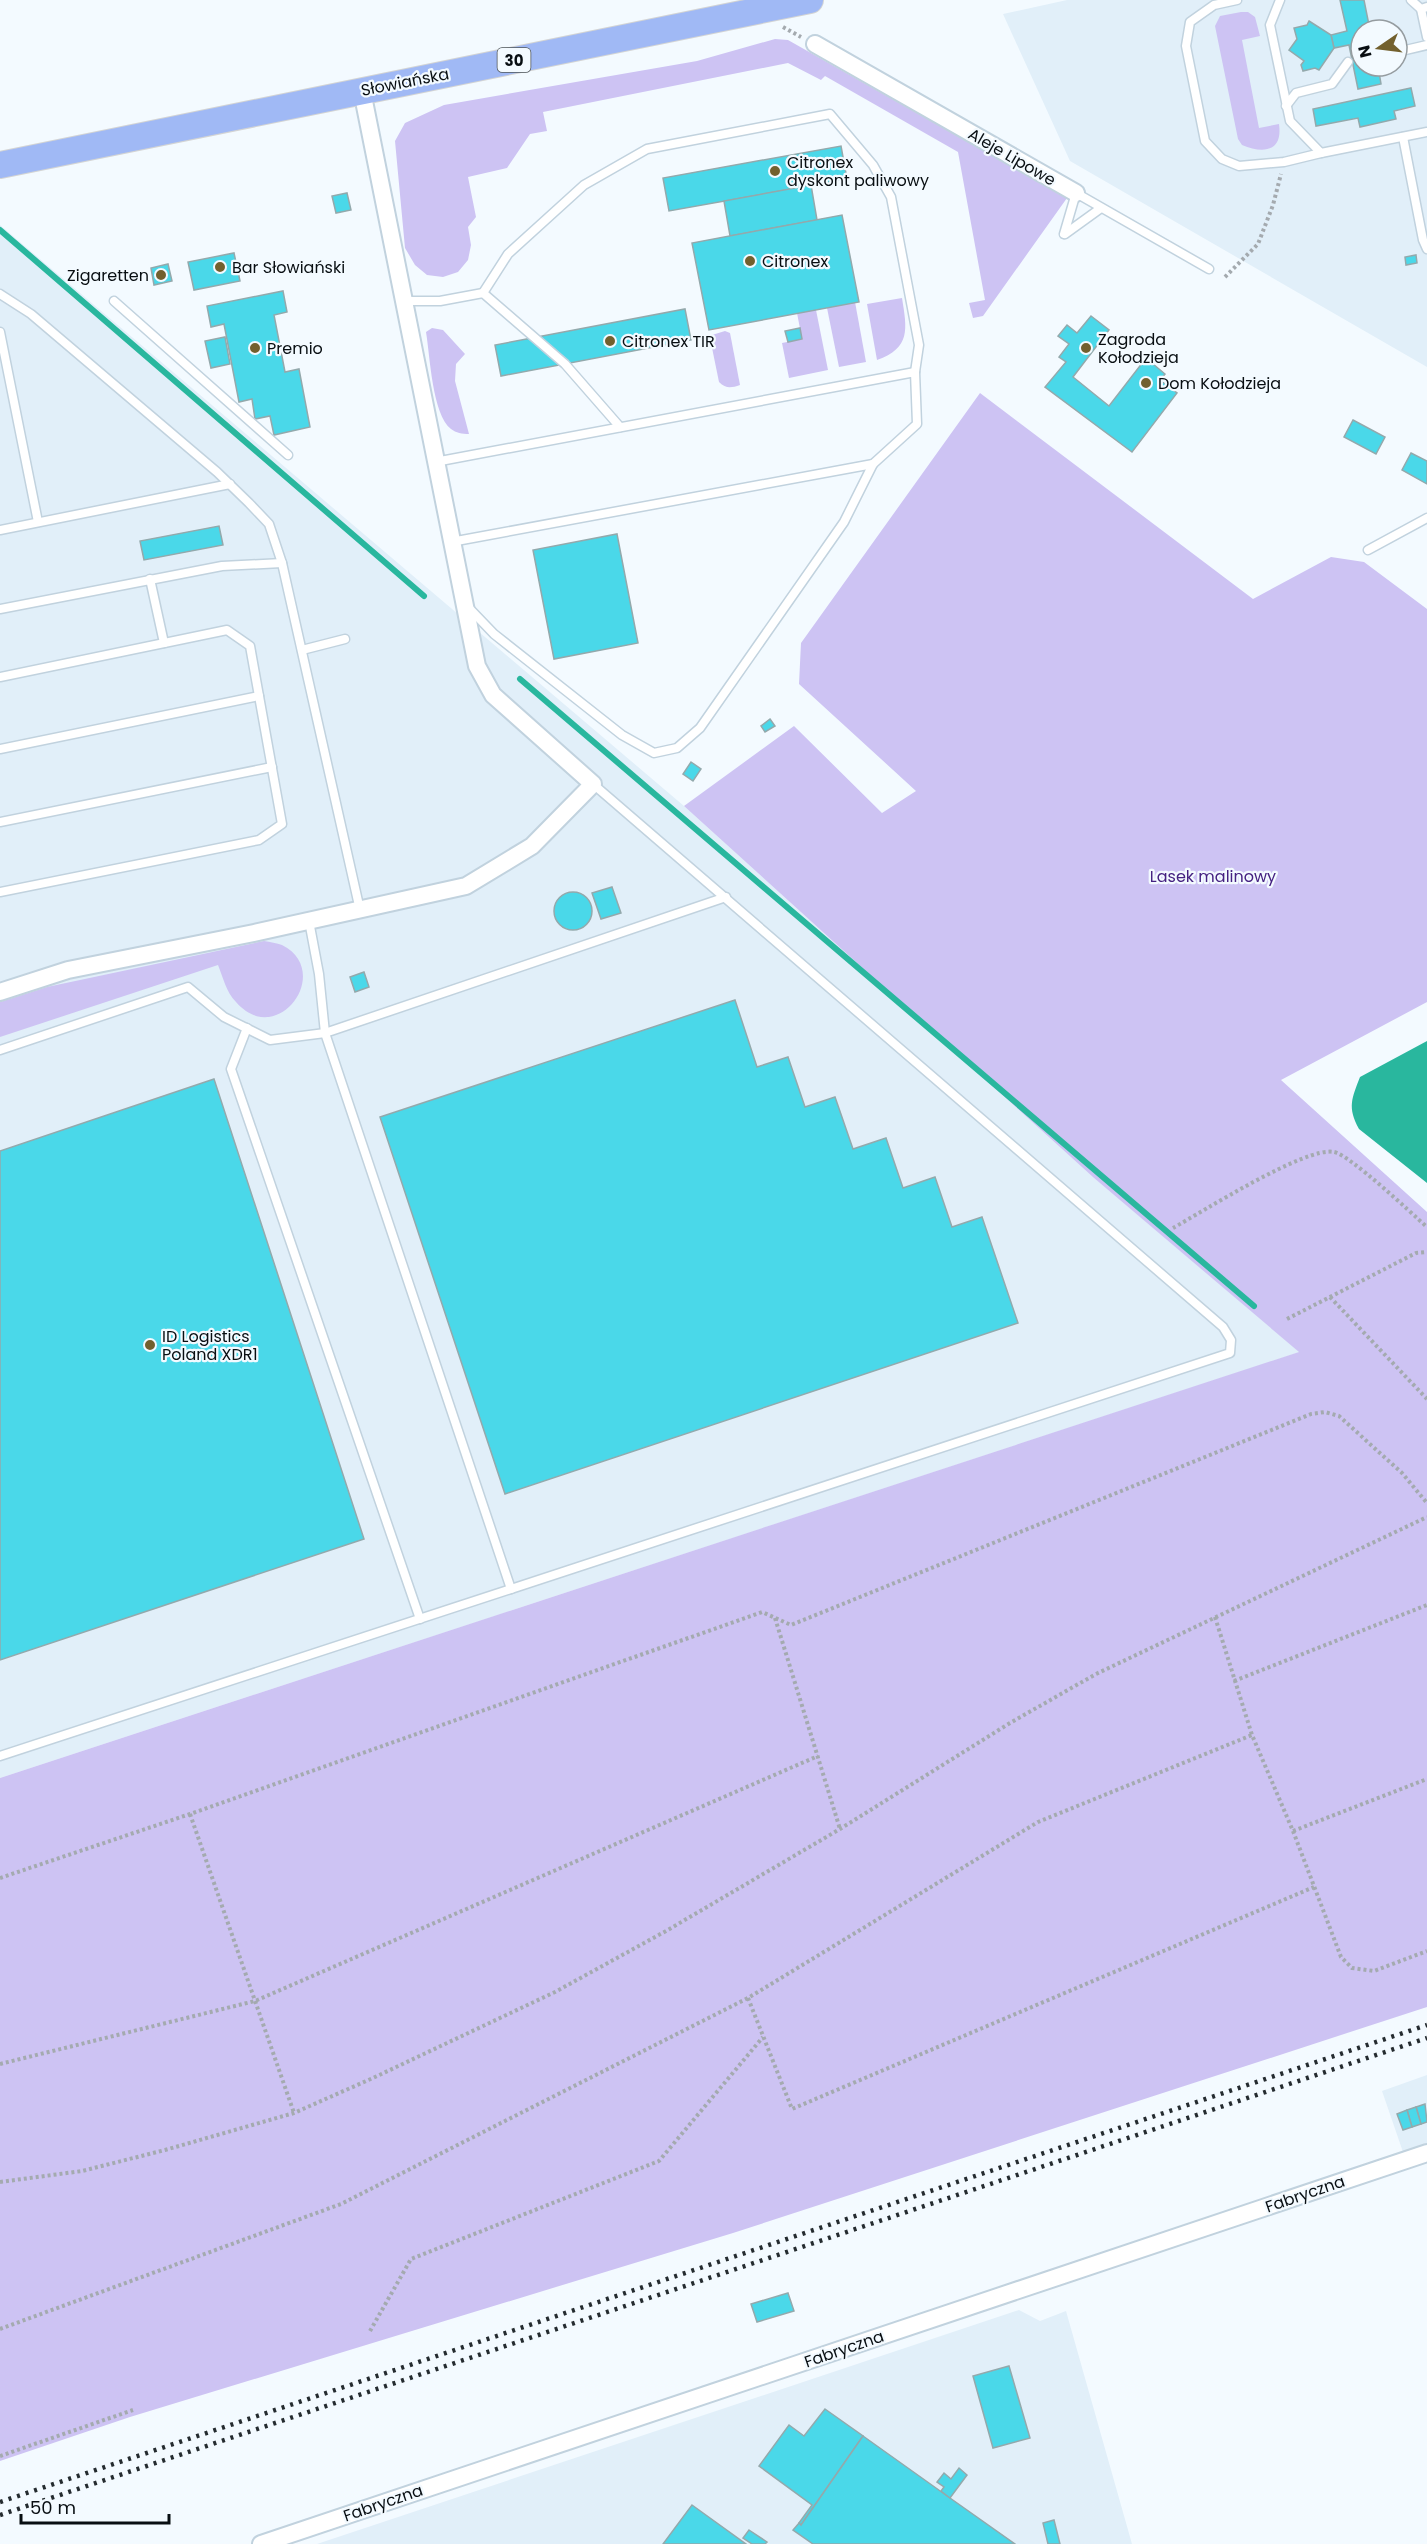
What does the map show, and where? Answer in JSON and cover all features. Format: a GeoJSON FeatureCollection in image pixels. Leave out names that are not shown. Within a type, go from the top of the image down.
{"type":"FeatureCollection","features":[{"type":"Feature","properties":{"kind":"main road","name":"Słowiańska"},"geometry":{"type":"LineString","coordinates":[[0,165],[810,0]]}},
{"type":"Feature","properties":{"kind":"street","name":"Aleje Lipowe"},"geometry":{"type":"LineString","coordinates":[[814,44],[1076,194]]}},
{"type":"Feature","properties":{"kind":"street"},"geometry":{"type":"LineString","coordinates":[[0,992],[68,970],[309,921],[466,886],[532,846],[593,784],[494,695],[477,666],[362,91]]}},
{"type":"Feature","properties":{"kind":"street","name":"Fabryczna"},"geometry":{"type":"LineString","coordinates":[[261,2544],[1427,2153]]}},
{"type":"Feature","properties":{"kind":"lane"},"geometry":{"type":"LineString","coordinates":[[1236,0],[1214,5],[1190,22],[1186,46],[1205,141],[1222,159],[1239,166],[1284,162],[1427,132]]}},
{"type":"Feature","properties":{"kind":"lane"},"geometry":{"type":"LineString","coordinates":[[1280,0],[1270,25],[1290,121],[1321,153]]}},
{"type":"Feature","properties":{"kind":"lane"},"geometry":{"type":"LineString","coordinates":[[1411,0],[1424,8],[1427,37]]}},
{"type":"Feature","properties":{"kind":"lane"},"geometry":{"type":"LineString","coordinates":[[1409,49],[1427,45]]}},
{"type":"Feature","properties":{"kind":"lane"},"geometry":{"type":"LineString","coordinates":[[1286,106],[1296,93],[1332,84],[1348,62]]}},
{"type":"Feature","properties":{"kind":"lane"},"geometry":{"type":"LineString","coordinates":[[403,302],[440,301],[483,293],[508,254],[584,185],[647,149],[830,114],[873,165],[891,197],[919,345],[915,372],[917,424],[873,465],[844,522],[700,728],[677,748],[654,753],[622,735],[494,634],[465,604]]}},
{"type":"Feature","properties":{"kind":"lane"},"geometry":{"type":"LineString","coordinates":[[1403,137],[1423,240],[1427,249]]}},
{"type":"Feature","properties":{"kind":"lane"},"geometry":{"type":"LineString","coordinates":[[1076,194],[1064,234],[1101,208]]}},
{"type":"Feature","properties":{"kind":"lane","name":"Aleje Lipowe"},"geometry":{"type":"LineString","coordinates":[[1076,194],[1209,269]]}},
{"type":"Feature","properties":{"kind":"lane"},"geometry":{"type":"LineString","coordinates":[[483,293],[565,364],[620,427]]}},
{"type":"Feature","properties":{"kind":"lane"},"geometry":{"type":"LineString","coordinates":[[0,294],[31,314],[230,484],[269,524],[282,562],[360,910]]}},
{"type":"Feature","properties":{"kind":"lane"},"geometry":{"type":"LineString","coordinates":[[114,301],[288,456]]}},
{"type":"Feature","properties":{"kind":"lane"},"geometry":{"type":"LineString","coordinates":[[0,332],[38,522]]}},
{"type":"Feature","properties":{"kind":"lane"},"geometry":{"type":"LineString","coordinates":[[435,462],[915,372]]}},
{"type":"Feature","properties":{"kind":"lane"},"geometry":{"type":"LineString","coordinates":[[451,542],[873,465]]}},
{"type":"Feature","properties":{"kind":"lane"},"geometry":{"type":"LineString","coordinates":[[0,530],[230,484]]}},
{"type":"Feature","properties":{"kind":"lane"},"geometry":{"type":"LineString","coordinates":[[1368,550],[1427,518]]}},
{"type":"Feature","properties":{"kind":"lane"},"geometry":{"type":"LineString","coordinates":[[0,609],[222,566],[282,562]]}},
{"type":"Feature","properties":{"kind":"lane"},"geometry":{"type":"LineString","coordinates":[[150,579],[164,643]]}},
{"type":"Feature","properties":{"kind":"lane"},"geometry":{"type":"LineString","coordinates":[[0,677],[227,630],[250,646],[282,824],[259,840],[0,892]]}},
{"type":"Feature","properties":{"kind":"lane"},"geometry":{"type":"LineString","coordinates":[[302,650],[345,639]]}},
{"type":"Feature","properties":{"kind":"lane"},"geometry":{"type":"LineString","coordinates":[[0,749],[259,696]]}},
{"type":"Feature","properties":{"kind":"lane"},"geometry":{"type":"LineString","coordinates":[[0,822],[272,766]]}},
{"type":"Feature","properties":{"kind":"lane"},"geometry":{"type":"LineString","coordinates":[[0,1756],[1230,1353],[1231,1340],[1223,1327],[593,784]]}},
{"type":"Feature","properties":{"kind":"lane"},"geometry":{"type":"LineString","coordinates":[[0,1050],[188,987],[224,1017],[270,1040],[325,1033],[726,897]]}},
{"type":"Feature","properties":{"kind":"lane"},"geometry":{"type":"LineString","coordinates":[[309,921],[319,974],[325,1033],[511,1589]]}},
{"type":"Feature","properties":{"kind":"lane"},"geometry":{"type":"LineString","coordinates":[[247,1028],[231,1069],[420,1619]]}},
{"type":"Feature","properties":{"kind":"path"},"geometry":{"type":"LineString","coordinates":[[1225,277],[1258,244],[1273,205],[1284,162]]}},
{"type":"Feature","properties":{"kind":"path"},"geometry":{"type":"LineString","coordinates":[[1173,1228],[1285,1166],[1324,1151],[1336,1152],[1350,1161],[1427,1227]]}},
{"type":"Feature","properties":{"kind":"path"},"geometry":{"type":"LineString","coordinates":[[1287,1319],[1416,1253],[1427,1252]]}},
{"type":"Feature","properties":{"kind":"path"},"geometry":{"type":"LineString","coordinates":[[1330,1297],[1427,1399]]}},
{"type":"Feature","properties":{"kind":"path"},"geometry":{"type":"LineString","coordinates":[[0,1878],[190,1814],[762,1612],[791,1625],[1311,1414],[1325,1412],[1339,1416],[1402,1473],[1427,1503]]}},
{"type":"Feature","properties":{"kind":"path"},"geometry":{"type":"LineString","coordinates":[[0,2182],[82,2171],[294,2113],[555,1992],[666,1931],[840,1829],[1010,1723],[1095,1674],[1427,1517]]}},
{"type":"Feature","properties":{"kind":"path"},"geometry":{"type":"LineString","coordinates":[[1234,1682],[1427,1605]]}},
{"type":"Feature","properties":{"kind":"path"},"geometry":{"type":"LineString","coordinates":[[1215,1617],[1252,1735],[1293,1831],[1341,1957],[1352,1968],[1374,1971],[1427,1951]]}},
{"type":"Feature","properties":{"kind":"path"},"geometry":{"type":"LineString","coordinates":[[775,1618],[840,1829]]}},
{"type":"Feature","properties":{"kind":"path"},"geometry":{"type":"LineString","coordinates":[[0,2329],[341,2204],[748,1998],[1038,1822],[1252,1735]]}},
{"type":"Feature","properties":{"kind":"path"},"geometry":{"type":"LineString","coordinates":[[0,2064],[255,2001],[818,1756]]}},
{"type":"Feature","properties":{"kind":"path"},"geometry":{"type":"LineString","coordinates":[[1293,1831],[1427,1779]]}},
{"type":"Feature","properties":{"kind":"path"},"geometry":{"type":"LineString","coordinates":[[190,1814],[294,2113]]}},
{"type":"Feature","properties":{"kind":"path"},"geometry":{"type":"LineString","coordinates":[[748,1998],[792,2109],[1314,1887]]}},
{"type":"Feature","properties":{"kind":"path"},"geometry":{"type":"LineString","coordinates":[[370,2331],[411,2259],[659,2162],[764,2037]]}},
{"type":"Feature","properties":{"kind":"path"},"geometry":{"type":"LineString","coordinates":[[0,2456],[133,2410]]}},
{"type":"Feature","properties":{"kind":"shaded area"},"geometry":{"type":"Polygon","coordinates":[[[1067,0],[1427,0],[1427,367],[1070,161],[1003,14],[1067,0]]]}},
{"type":"Feature","properties":{"kind":"shaded area"},"geometry":{"type":"Polygon","coordinates":[[[0,225],[684,806],[1094,1178],[1300,1352],[0,1778],[0,225]]]}},
{"type":"Feature","properties":{"kind":"shaded area"},"geometry":{"type":"Polygon","coordinates":[[[1427,1041],[1427,1183],[1359,1129],[1353,1115],[1352,1103],[1360,1077],[1427,1041]]]}},
{"type":"Feature","properties":{"kind":"shaded area"},"geometry":{"type":"Polygon","coordinates":[[[1427,2075],[1427,2144],[1403,2152],[1382,2091],[1427,2075]]]}},
{"type":"Feature","properties":{"kind":"shaded area"},"geometry":{"type":"Polygon","coordinates":[[[1019,2310],[1040,2321],[1066,2311],[1132,2544],[317,2544],[1019,2310]]]}},
{"type":"Feature","properties":{"kind":"green space"},"geometry":{"type":"Polygon","coordinates":[[[1248,12],[1255,17],[1260,36],[1242,40],[1259,128],[1279,124],[1278,140],[1275,145],[1264,150],[1242,145],[1238,139],[1215,26],[1220,16],[1248,12]]]}},
{"type":"Feature","properties":{"kind":"green space"},"geometry":{"type":"Polygon","coordinates":[[[775,39],[788,40],[1067,198],[983,316],[973,318],[969,303],[985,300],[958,152],[825,76],[821,80],[788,63],[543,112],[547,131],[530,134],[507,168],[468,177],[476,217],[468,227],[471,245],[468,260],[458,272],[443,277],[427,275],[415,265],[405,248],[395,141],[405,123],[444,105],[697,61],[775,39]]]}},
{"type":"Feature","properties":{"kind":"green space"},"geometry":{"type":"Polygon","coordinates":[[[902,298],[905,319],[904,336],[896,350],[877,360],[867,304],[902,298]]]}},
{"type":"Feature","properties":{"kind":"green space"},"geometry":{"type":"Polygon","coordinates":[[[855,302],[866,362],[839,367],[827,308],[855,302]]]}},
{"type":"Feature","properties":{"kind":"green space"},"geometry":{"type":"Polygon","coordinates":[[[816,310],[828,370],[789,378],[782,343],[802,339],[797,313],[816,310]]]}},
{"type":"Feature","properties":{"kind":"green space"},"geometry":{"type":"Polygon","coordinates":[[[432,328],[443,330],[465,354],[456,364],[455,381],[469,434],[451,429],[440,411],[433,384],[426,332],[432,328]]]}},
{"type":"Feature","properties":{"kind":"green space"},"geometry":{"type":"Polygon","coordinates":[[[725,331],[730,333],[740,385],[731,387],[726,387],[719,382],[710,338],[712,335],[725,331]]]}},
{"type":"Feature","properties":{"kind":"green space","name":"Lasek malinowy"},"geometry":{"type":"Polygon","coordinates":[[[980,393],[1253,599],[1331,557],[1364,562],[1427,609],[1427,1002],[1281,1080],[1427,1212],[1427,2007],[733,2233],[130,2417],[0,2461],[0,1778],[1299,1352],[1094,1178],[684,806],[794,726],[882,813],[916,791],[799,684],[801,643],[980,393]]]}},
{"type":"Feature","properties":{"kind":"green space"},"geometry":{"type":"Polygon","coordinates":[[[264,941],[282,945],[297,957],[303,972],[301,987],[294,1001],[283,1012],[268,1017],[252,1014],[233,998],[218,965],[0,1037],[0,1002],[47,987],[264,941]]]}},
{"type":"Feature","properties":{"kind":"building"},"geometry":{"type":"Polygon","coordinates":[[[1340,0],[1364,0],[1368,18],[1349,18],[1349,45],[1334,48],[1331,35],[1347,31],[1340,0]]]}},
{"type":"Feature","properties":{"kind":"building"},"geometry":{"type":"Polygon","coordinates":[[[1309,21],[1331,35],[1334,48],[1319,70],[1315,68],[1303,71],[1301,65],[1304,61],[1289,50],[1297,39],[1294,28],[1307,25],[1309,21]]]}},
{"type":"Feature","properties":{"kind":"building"},"geometry":{"type":"Polygon","coordinates":[[[1356,78],[1380,78],[1381,84],[1358,89],[1356,78]]]}},
{"type":"Feature","properties":{"kind":"building"},"geometry":{"type":"Polygon","coordinates":[[[1411,88],[1415,106],[1394,111],[1396,119],[1360,127],[1358,118],[1316,126],[1313,109],[1411,88]]]}},
{"type":"Feature","properties":{"kind":"building"},"geometry":{"type":"Polygon","coordinates":[[[841,146],[847,179],[669,211],[663,178],[841,146]]]}},
{"type":"Feature","properties":{"kind":"building"},"geometry":{"type":"Polygon","coordinates":[[[811,185],[817,220],[730,236],[724,201],[811,185]]]}},
{"type":"Feature","properties":{"kind":"building"},"geometry":{"type":"Polygon","coordinates":[[[347,193],[351,210],[336,213],[332,196],[347,193]]]}},
{"type":"Feature","properties":{"kind":"building"},"geometry":{"type":"Polygon","coordinates":[[[842,215],[859,302],[709,330],[692,243],[842,215]]]}},
{"type":"Feature","properties":{"kind":"building"},"geometry":{"type":"Polygon","coordinates":[[[234,253],[240,281],[194,290],[188,262],[234,253]]]}},
{"type":"Feature","properties":{"kind":"building"},"geometry":{"type":"Polygon","coordinates":[[[1416,255],[1417,263],[1406,265],[1405,257],[1416,255]]]}},
{"type":"Feature","properties":{"kind":"building","name":"Zigaretten"},"geometry":{"type":"Polygon","coordinates":[[[168,264],[172,281],[154,285],[151,268],[168,264]]]}},
{"type":"Feature","properties":{"kind":"building","name":"Premio"},"geometry":{"type":"Polygon","coordinates":[[[283,291],[287,312],[274,315],[285,372],[299,369],[310,427],[274,435],[270,416],[255,419],[252,399],[239,402],[224,324],[211,327],[207,306],[283,291]]]}},
{"type":"Feature","properties":{"kind":"building"},"geometry":{"type":"Polygon","coordinates":[[[685,309],[691,340],[501,376],[495,345],[685,309]]]}},
{"type":"Feature","properties":{"kind":"building","name":"Dom Kołodzieja"},"geometry":{"type":"Polygon","coordinates":[[[1091,316],[1109,330],[1073,377],[1109,406],[1146,358],[1165,374],[1160,380],[1177,393],[1132,452],[1045,387],[1066,362],[1059,357],[1069,344],[1058,336],[1067,325],[1077,333],[1091,316]]]}},
{"type":"Feature","properties":{"kind":"building"},"geometry":{"type":"Polygon","coordinates":[[[800,328],[802,339],[788,342],[785,331],[800,328]]]}},
{"type":"Feature","properties":{"kind":"building"},"geometry":{"type":"Polygon","coordinates":[[[225,337],[230,364],[211,368],[205,341],[225,337]]]}},
{"type":"Feature","properties":{"kind":"building"},"geometry":{"type":"Polygon","coordinates":[[[1353,420],[1385,437],[1376,454],[1344,437],[1353,420]]]}},
{"type":"Feature","properties":{"kind":"building"},"geometry":{"type":"Polygon","coordinates":[[[1411,453],[1427,461],[1427,484],[1402,470],[1411,453]]]}},
{"type":"Feature","properties":{"kind":"building"},"geometry":{"type":"Polygon","coordinates":[[[219,526],[223,545],[144,560],[140,541],[219,526]]]}},
{"type":"Feature","properties":{"kind":"building"},"geometry":{"type":"Polygon","coordinates":[[[617,534],[638,643],[554,659],[533,550],[617,534]]]}},
{"type":"Feature","properties":{"kind":"building"},"geometry":{"type":"Polygon","coordinates":[[[770,719],[775,726],[765,732],[761,726],[770,719]]]}},
{"type":"Feature","properties":{"kind":"building"},"geometry":{"type":"Polygon","coordinates":[[[691,762],[701,769],[693,781],[683,774],[691,762]]]}},
{"type":"Feature","properties":{"kind":"building"},"geometry":{"type":"Polygon","coordinates":[[[612,887],[621,913],[601,919],[592,893],[612,887]]]}},
{"type":"Feature","properties":{"kind":"building"},"geometry":{"type":"Polygon","coordinates":[[[573,892],[586,898],[592,911],[586,924],[573,930],[560,924],[554,911],[560,898],[573,892]]]}},
{"type":"Feature","properties":{"kind":"building"},"geometry":{"type":"Polygon","coordinates":[[[364,972],[369,987],[355,992],[350,977],[364,972]]]}},
{"type":"Feature","properties":{"kind":"building"},"geometry":{"type":"Polygon","coordinates":[[[735,1000],[757,1067],[788,1057],[805,1107],[835,1097],[853,1149],[886,1138],[903,1188],[935,1177],[952,1227],[982,1217],[1018,1323],[505,1494],[380,1117],[735,1000]]]}},
{"type":"Feature","properties":{"kind":"building","name":"ID Logistics Poland XDR1"},"geometry":{"type":"Polygon","coordinates":[[[214,1079],[364,1539],[0,1660],[0,1151],[214,1079]]]}},
{"type":"Feature","properties":{"kind":"building"},"geometry":{"type":"Polygon","coordinates":[[[1425,2104],[1427,2122],[1421,2124],[1416,2107],[1425,2104]]]}},
{"type":"Feature","properties":{"kind":"building"},"geometry":{"type":"Polygon","coordinates":[[[1416,2107],[1421,2124],[1412,2127],[1407,2110],[1416,2107]]]}},
{"type":"Feature","properties":{"kind":"building"},"geometry":{"type":"Polygon","coordinates":[[[1407,2110],[1412,2127],[1403,2130],[1397,2114],[1407,2110]]]}},
{"type":"Feature","properties":{"kind":"building"},"geometry":{"type":"Polygon","coordinates":[[[788,2293],[794,2311],[757,2322],[751,2304],[788,2293]]]}},
{"type":"Feature","properties":{"kind":"building"},"geometry":{"type":"Polygon","coordinates":[[[1009,2366],[1030,2438],[993,2448],[973,2376],[1009,2366]]]}},
{"type":"Feature","properties":{"kind":"building"},"geometry":{"type":"Polygon","coordinates":[[[825,2409],[863,2436],[801,2525],[799,2523],[812,2505],[759,2466],[789,2425],[804,2436],[825,2409]]]}},
{"type":"Feature","properties":{"kind":"building"},"geometry":{"type":"Polygon","coordinates":[[[863,2436],[1015,2544],[813,2544],[793,2530],[799,2523],[801,2525],[863,2436]]]}},
{"type":"Feature","properties":{"kind":"building"},"geometry":{"type":"Polygon","coordinates":[[[959,2468],[967,2475],[950,2498],[941,2491],[944,2487],[937,2482],[944,2473],[951,2479],[959,2468]]]}},
{"type":"Feature","properties":{"kind":"building"},"geometry":{"type":"Polygon","coordinates":[[[692,2505],[746,2544],[663,2544],[692,2505]]]}},
{"type":"Feature","properties":{"kind":"building"},"geometry":{"type":"Polygon","coordinates":[[[1054,2520],[1060,2544],[1048,2544],[1043,2523],[1054,2520]]]}},
{"type":"Feature","properties":{"kind":"building"},"geometry":{"type":"Polygon","coordinates":[[[749,2530],[767,2542],[752,2544],[743,2538],[749,2530]]]}},
{"type":"Feature","properties":{"kind":"waterway"},"geometry":{"type":"LineString","coordinates":[[0,230],[424,596]]}},
{"type":"Feature","properties":{"kind":"waterway"},"geometry":{"type":"LineString","coordinates":[[520,679],[1254,1306]]}},
{"type":"Feature","properties":{"kind":"railway"},"geometry":{"type":"LineString","coordinates":[[0,2502],[1427,2025]]}},
{"type":"Feature","properties":{"kind":"railway"},"geometry":{"type":"LineString","coordinates":[[0,2515],[1427,2038]]}},
{"type":"Feature","properties":{"kind":"place","name":"Citronex dyskont paliwowy"},"geometry":{"type":"Point","coordinates":[775,171]}},
{"type":"Feature","properties":{"kind":"place","name":"Citronex"},"geometry":{"type":"Point","coordinates":[750,261]}},
{"type":"Feature","properties":{"kind":"place","name":"Bar Słowiański"},"geometry":{"type":"Point","coordinates":[220,267]}},
{"type":"Feature","properties":{"kind":"place","name":"Zigaretten"},"geometry":{"type":"Point","coordinates":[161,275]}},
{"type":"Feature","properties":{"kind":"place","name":"Citronex TIR"},"geometry":{"type":"Point","coordinates":[610,341]}},
{"type":"Feature","properties":{"kind":"place","name":"Premio"},"geometry":{"type":"Point","coordinates":[255,348]}},
{"type":"Feature","properties":{"kind":"place","name":"Zagroda Kołodzieja"},"geometry":{"type":"Point","coordinates":[1086,348]}},
{"type":"Feature","properties":{"kind":"place","name":"Dom Kołodzieja"},"geometry":{"type":"Point","coordinates":[1146,383]}},
{"type":"Feature","properties":{"kind":"place","name":"ID Logistics Poland XDR1"},"geometry":{"type":"Point","coordinates":[150,1345]}}]}
